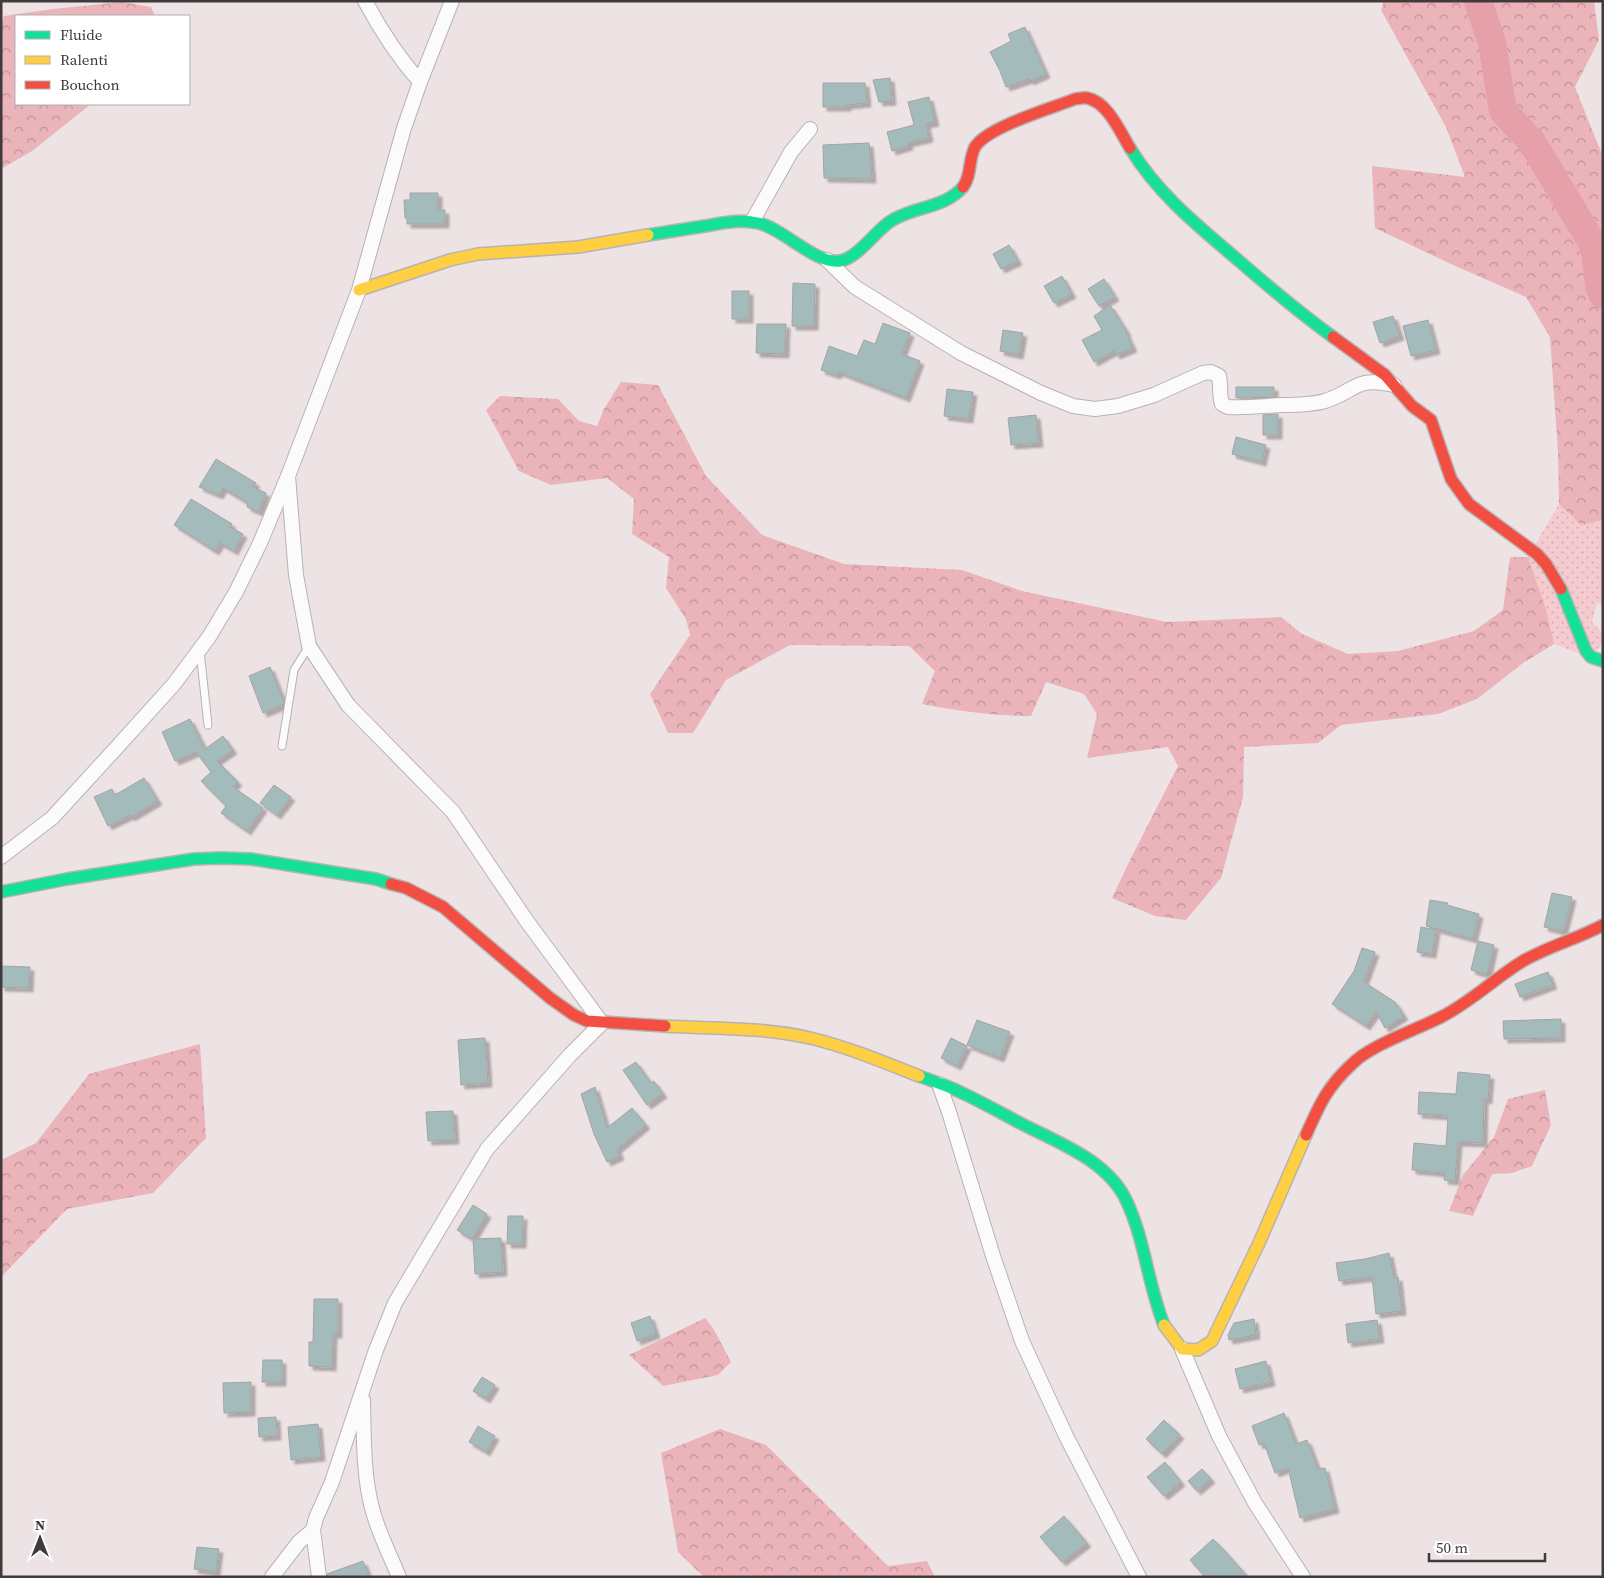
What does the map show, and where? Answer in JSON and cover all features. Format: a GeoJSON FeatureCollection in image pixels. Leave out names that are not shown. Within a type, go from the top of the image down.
{"type":"FeatureCollection","features":[{"type":"Feature","properties":{"kind":"street"},"geometry":{"type":"LineString","coordinates":[[365,1],[379,28],[400,59],[420,82]]}},
{"type":"Feature","properties":{"kind":"street"},"geometry":{"type":"LineString","coordinates":[[1,857],[52,818],[174,684],[209,637],[236,592],[260,543],[288,476],[359,290],[404,128],[452,1]]}},
{"type":"Feature","properties":{"kind":"street"},"geometry":{"type":"LineString","coordinates":[[827,260],[843,261],[892,220],[910,212],[938,204],[958,193],[966,182],[971,155],[980,140],[996,130],[1075,99],[1087,98],[1100,105],[1109,114],[1140,165],[1167,198],[1300,313],[1385,375],[1412,406],[1431,420],[1452,479],[1469,504],[1545,561],[1561,587],[1586,651],[1591,657],[1603,661]]}},
{"type":"Feature","properties":{"kind":"street"},"geometry":{"type":"LineString","coordinates":[[753,220],[791,152],[810,128]]}},
{"type":"Feature","properties":{"kind":"street"},"geometry":{"type":"LineString","coordinates":[[359,290],[450,260],[478,254],[578,247],[736,221],[753,220],[768,225],[827,260],[855,287],[961,354],[1041,393],[1073,406],[1095,409],[1118,406],[1154,394],[1203,373],[1211,372],[1219,376],[1221,385],[1220,399],[1222,404],[1228,407],[1307,404],[1324,401],[1355,385],[1368,381],[1394,385]]}},
{"type":"Feature","properties":{"kind":"street"},"geometry":{"type":"LineString","coordinates":[[288,476],[296,575],[309,646],[348,705],[453,812],[526,920],[602,1023]]}},
{"type":"Feature","properties":{"kind":"street"},"geometry":{"type":"LineString","coordinates":[[1,892],[67,878],[194,859],[251,859],[376,878],[406,888],[443,908],[563,1008],[587,1021],[771,1032],[809,1038],[849,1049],[939,1084],[974,1099],[1073,1150],[1088,1159],[1118,1186],[1128,1201],[1138,1230],[1164,1326],[1182,1349],[1219,1436],[1255,1503],[1303,1577]]}},
{"type":"Feature","properties":{"kind":"street"},"geometry":{"type":"LineString","coordinates":[[1182,1349],[1194,1352],[1204,1348],[1212,1341],[1260,1243],[1321,1102],[1338,1078],[1352,1064],[1372,1050],[1444,1016],[1522,962],[1546,949],[1603,924]]}},
{"type":"Feature","properties":{"kind":"street"},"geometry":{"type":"LineString","coordinates":[[319,1577],[313,1530],[316,1518],[332,1482],[376,1350],[395,1303],[488,1150],[570,1055],[602,1023]]}},
{"type":"Feature","properties":{"kind":"street"},"geometry":{"type":"LineString","coordinates":[[939,1084],[1022,1341],[1066,1436],[1139,1577]]}},
{"type":"Feature","properties":{"kind":"street"},"geometry":{"type":"LineString","coordinates":[[363,1392],[365,1447],[372,1508],[399,1577]]}},
{"type":"Feature","properties":{"kind":"street"},"geometry":{"type":"LineString","coordinates":[[272,1577],[299,1542],[313,1530]]}},
{"type":"Feature","properties":{"kind":"lane"},"geometry":{"type":"LineString","coordinates":[[282,746],[294,670],[309,646]]}},
{"type":"Feature","properties":{"kind":"lane"},"geometry":{"type":"LineString","coordinates":[[199,649],[208,725]]}},
{"type":"Feature","properties":{"kind":"shaded area"},"geometry":{"type":"Polygon","coordinates":[[[1559,504],[1581,525],[1603,520],[1603,605],[1597,603],[1592,622],[1603,633],[1603,638],[1599,648],[1586,656],[1554,644],[1546,609],[1528,557],[1559,504]]]}},
{"type":"Feature","properties":{"kind":"green space"},"geometry":{"type":"Polygon","coordinates":[[[1384,1],[1594,1],[1599,40],[1575,87],[1603,157],[1603,520],[1581,525],[1559,504],[1558,452],[1550,337],[1526,297],[1375,228],[1372,166],[1465,177],[1446,127],[1381,10],[1384,1]]]}},
{"type":"Feature","properties":{"kind":"green space"},"geometry":{"type":"Polygon","coordinates":[[[122,2],[151,7],[155,15],[15,15],[15,105],[90,105],[32,151],[1,169],[1,24],[4,16],[122,2]]]}},
{"type":"Feature","properties":{"kind":"green space"},"geometry":{"type":"Polygon","coordinates":[[[621,382],[658,385],[706,476],[762,535],[844,564],[962,570],[1022,591],[1167,622],[1281,617],[1302,634],[1348,654],[1398,651],[1474,631],[1503,610],[1510,557],[1528,557],[1546,609],[1554,644],[1523,663],[1477,699],[1438,714],[1341,725],[1318,743],[1244,747],[1243,797],[1221,878],[1186,920],[1155,916],[1112,898],[1178,766],[1168,747],[1087,758],[1097,714],[1084,694],[1046,682],[1031,716],[949,709],[922,704],[935,671],[909,646],[790,645],[726,680],[693,733],[668,733],[650,694],[690,635],[686,619],[666,588],[669,557],[632,534],[634,499],[607,478],[551,485],[519,471],[486,410],[500,396],[558,399],[579,421],[597,426],[604,409],[621,382]]]}},
{"type":"Feature","properties":{"kind":"green space"},"geometry":{"type":"Polygon","coordinates":[[[200,1044],[206,1138],[153,1193],[67,1209],[1,1277],[1,1160],[36,1143],[89,1074],[200,1044]]]}},
{"type":"Feature","properties":{"kind":"green space"},"geometry":{"type":"Polygon","coordinates":[[[1545,1090],[1551,1125],[1532,1166],[1512,1173],[1492,1174],[1473,1216],[1449,1211],[1463,1175],[1494,1137],[1508,1099],[1545,1090]]]}},
{"type":"Feature","properties":{"kind":"green space"},"geometry":{"type":"Polygon","coordinates":[[[705,1318],[713,1328],[731,1362],[718,1375],[663,1386],[629,1355],[705,1318]]]}},
{"type":"Feature","properties":{"kind":"green space"},"geometry":{"type":"Polygon","coordinates":[[[720,1429],[766,1445],[888,1566],[927,1561],[935,1577],[704,1577],[678,1552],[661,1453],[720,1429]]]}},
{"type":"Feature","properties":{"kind":"building"},"geometry":{"type":"Polygon","coordinates":[[[1025,27],[1046,74],[1030,81],[1029,79],[1006,87],[990,52],[1011,41],[1008,34],[1025,27]]]}},
{"type":"Feature","properties":{"kind":"building"},"geometry":{"type":"Polygon","coordinates":[[[890,78],[892,101],[879,102],[873,80],[890,78]]]}},
{"type":"Feature","properties":{"kind":"building"},"geometry":{"type":"Polygon","coordinates":[[[823,83],[865,83],[867,103],[847,105],[847,107],[823,107],[823,83]]]}},
{"type":"Feature","properties":{"kind":"building"},"geometry":{"type":"Polygon","coordinates":[[[929,97],[935,122],[926,124],[929,138],[908,143],[909,146],[892,151],[887,132],[914,125],[908,102],[929,97]]]}},
{"type":"Feature","properties":{"kind":"building"},"geometry":{"type":"Polygon","coordinates":[[[869,143],[872,179],[824,178],[823,145],[869,143]]]}},
{"type":"Feature","properties":{"kind":"building"},"geometry":{"type":"Polygon","coordinates":[[[410,193],[438,193],[438,210],[445,210],[445,224],[407,224],[404,200],[410,200],[410,193]]]}},
{"type":"Feature","properties":{"kind":"building"},"geometry":{"type":"Polygon","coordinates":[[[1009,245],[1018,261],[1001,269],[993,254],[1009,245]]]}},
{"type":"Feature","properties":{"kind":"building"},"geometry":{"type":"Polygon","coordinates":[[[1062,276],[1072,294],[1054,303],[1044,286],[1062,276]]]}},
{"type":"Feature","properties":{"kind":"building"},"geometry":{"type":"Polygon","coordinates":[[[1104,279],[1115,297],[1099,306],[1088,289],[1104,279]]]}},
{"type":"Feature","properties":{"kind":"building"},"geometry":{"type":"Polygon","coordinates":[[[793,283],[815,284],[814,326],[792,326],[793,283]]]}},
{"type":"Feature","properties":{"kind":"building"},"geometry":{"type":"Polygon","coordinates":[[[732,291],[749,291],[749,319],[732,319],[732,291]]]}},
{"type":"Feature","properties":{"kind":"building"},"geometry":{"type":"Polygon","coordinates":[[[1110,305],[1127,332],[1133,348],[1116,355],[1114,351],[1094,362],[1082,340],[1102,330],[1094,316],[1110,305]]]}},
{"type":"Feature","properties":{"kind":"building"},"geometry":{"type":"Polygon","coordinates":[[[1393,316],[1400,336],[1380,343],[1373,322],[1393,316]]]}},
{"type":"Feature","properties":{"kind":"building"},"geometry":{"type":"Polygon","coordinates":[[[1428,320],[1436,350],[1411,356],[1403,326],[1428,320]]]}},
{"type":"Feature","properties":{"kind":"building"},"geometry":{"type":"Polygon","coordinates":[[[883,323],[910,333],[902,354],[920,361],[906,398],[839,372],[837,375],[821,370],[829,346],[857,356],[864,340],[875,344],[883,323]]]}},
{"type":"Feature","properties":{"kind":"building"},"geometry":{"type":"Polygon","coordinates":[[[757,324],[786,324],[785,354],[756,353],[757,324]]]}},
{"type":"Feature","properties":{"kind":"building"},"geometry":{"type":"Polygon","coordinates":[[[1003,330],[1023,333],[1019,355],[1000,351],[1003,330]]]}},
{"type":"Feature","properties":{"kind":"building"},"geometry":{"type":"Polygon","coordinates":[[[1236,387],[1274,387],[1274,397],[1236,398],[1236,387]]]}},
{"type":"Feature","properties":{"kind":"building"},"geometry":{"type":"Polygon","coordinates":[[[947,389],[973,392],[969,419],[944,416],[947,389]]]}},
{"type":"Feature","properties":{"kind":"building"},"geometry":{"type":"Polygon","coordinates":[[[1278,414],[1278,435],[1263,435],[1263,415],[1278,414]]]}},
{"type":"Feature","properties":{"kind":"building"},"geometry":{"type":"Polygon","coordinates":[[[1036,415],[1039,443],[1011,445],[1008,418],[1036,415]]]}},
{"type":"Feature","properties":{"kind":"building"},"geometry":{"type":"Polygon","coordinates":[[[1236,437],[1266,445],[1262,462],[1232,454],[1236,437]]]}},
{"type":"Feature","properties":{"kind":"building"},"geometry":{"type":"Polygon","coordinates":[[[216,459],[256,483],[253,487],[266,493],[259,512],[247,507],[248,503],[223,488],[219,495],[199,487],[216,459]]]}},
{"type":"Feature","properties":{"kind":"building"},"geometry":{"type":"Polygon","coordinates":[[[191,499],[232,524],[230,527],[243,534],[234,551],[220,543],[215,551],[174,525],[191,499]]]}},
{"type":"Feature","properties":{"kind":"building"},"geometry":{"type":"Polygon","coordinates":[[[270,667],[284,702],[283,705],[263,713],[249,676],[270,667]]]}},
{"type":"Feature","properties":{"kind":"building"},"geometry":{"type":"Polygon","coordinates":[[[190,719],[205,749],[223,736],[233,750],[217,761],[238,782],[233,787],[263,808],[247,831],[221,813],[226,806],[201,781],[211,772],[196,752],[175,761],[162,732],[190,719]]]}},
{"type":"Feature","properties":{"kind":"building"},"geometry":{"type":"Polygon","coordinates":[[[144,778],[158,801],[131,817],[130,815],[108,826],[94,797],[112,789],[115,795],[144,778]]]}},
{"type":"Feature","properties":{"kind":"building"},"geometry":{"type":"Polygon","coordinates":[[[274,785],[291,797],[277,815],[260,803],[274,785]]]}},
{"type":"Feature","properties":{"kind":"building"},"geometry":{"type":"Polygon","coordinates":[[[1552,893],[1572,897],[1564,929],[1561,931],[1544,927],[1552,893]]]}},
{"type":"Feature","properties":{"kind":"building"},"geometry":{"type":"Polygon","coordinates":[[[1430,900],[1448,903],[1447,905],[1479,914],[1473,939],[1426,926],[1430,900]]]}},
{"type":"Feature","properties":{"kind":"building"},"geometry":{"type":"Polygon","coordinates":[[[1421,927],[1436,930],[1432,954],[1417,952],[1421,927]]]}},
{"type":"Feature","properties":{"kind":"building"},"geometry":{"type":"Polygon","coordinates":[[[1478,941],[1494,945],[1488,972],[1485,974],[1471,970],[1478,941]]]}},
{"type":"Feature","properties":{"kind":"building"},"geometry":{"type":"Polygon","coordinates":[[[1362,948],[1375,952],[1364,982],[1395,1002],[1404,1016],[1385,1028],[1376,1012],[1366,1026],[1332,1004],[1354,971],[1362,948]]]}},
{"type":"Feature","properties":{"kind":"building"},"geometry":{"type":"Polygon","coordinates":[[[1,966],[30,967],[29,988],[1,987],[1,966]]]}},
{"type":"Feature","properties":{"kind":"building"},"geometry":{"type":"Polygon","coordinates":[[[1548,972],[1553,985],[1520,997],[1515,984],[1548,972]]]}},
{"type":"Feature","properties":{"kind":"building"},"geometry":{"type":"Polygon","coordinates":[[[1561,1019],[1561,1038],[1504,1039],[1503,1021],[1561,1019]]]}},
{"type":"Feature","properties":{"kind":"building"},"geometry":{"type":"Polygon","coordinates":[[[977,1020],[1010,1032],[1000,1058],[967,1045],[977,1020]]]}},
{"type":"Feature","properties":{"kind":"building"},"geometry":{"type":"Polygon","coordinates":[[[485,1038],[488,1083],[461,1085],[458,1040],[485,1038]]]}},
{"type":"Feature","properties":{"kind":"building"},"geometry":{"type":"Polygon","coordinates":[[[951,1038],[967,1046],[957,1066],[941,1058],[951,1038]]]}},
{"type":"Feature","properties":{"kind":"building"},"geometry":{"type":"Polygon","coordinates":[[[636,1062],[651,1083],[654,1081],[663,1094],[647,1105],[623,1070],[636,1062]]]}},
{"type":"Feature","properties":{"kind":"building"},"geometry":{"type":"Polygon","coordinates":[[[1458,1072],[1490,1075],[1488,1100],[1484,1099],[1483,1143],[1458,1142],[1455,1181],[1444,1180],[1445,1173],[1412,1170],[1414,1143],[1446,1146],[1448,1116],[1418,1114],[1419,1092],[1456,1094],[1458,1072]]]}},
{"type":"Feature","properties":{"kind":"building"},"geometry":{"type":"Polygon","coordinates":[[[595,1087],[607,1128],[632,1108],[646,1125],[617,1149],[620,1156],[607,1162],[594,1134],[581,1094],[595,1087]]]}},
{"type":"Feature","properties":{"kind":"building"},"geometry":{"type":"Polygon","coordinates":[[[453,1111],[455,1140],[428,1141],[426,1112],[453,1111]]]}},
{"type":"Feature","properties":{"kind":"building"},"geometry":{"type":"Polygon","coordinates":[[[473,1205],[487,1214],[472,1239],[457,1230],[473,1205]]]}},
{"type":"Feature","properties":{"kind":"building"},"geometry":{"type":"Polygon","coordinates":[[[508,1216],[523,1216],[522,1244],[507,1244],[508,1216]]]}},
{"type":"Feature","properties":{"kind":"building"},"geometry":{"type":"Polygon","coordinates":[[[501,1238],[503,1272],[475,1274],[473,1239],[501,1238]]]}},
{"type":"Feature","properties":{"kind":"building"},"geometry":{"type":"Polygon","coordinates":[[[1389,1253],[1394,1278],[1398,1277],[1402,1311],[1376,1314],[1372,1277],[1339,1281],[1336,1263],[1389,1253]]]}},
{"type":"Feature","properties":{"kind":"building"},"geometry":{"type":"Polygon","coordinates":[[[314,1299],[338,1299],[338,1334],[333,1334],[332,1367],[309,1366],[309,1342],[313,1342],[314,1299]]]}},
{"type":"Feature","properties":{"kind":"building"},"geometry":{"type":"Polygon","coordinates":[[[650,1316],[656,1334],[637,1341],[631,1323],[650,1316]]]}},
{"type":"Feature","properties":{"kind":"building"},"geometry":{"type":"Polygon","coordinates":[[[1254,1319],[1256,1335],[1229,1340],[1228,1335],[1234,1323],[1254,1319]]]}},
{"type":"Feature","properties":{"kind":"building"},"geometry":{"type":"Polygon","coordinates":[[[1377,1320],[1380,1339],[1348,1343],[1346,1324],[1377,1320]]]}},
{"type":"Feature","properties":{"kind":"building"},"geometry":{"type":"Polygon","coordinates":[[[263,1360],[282,1360],[282,1382],[262,1382],[263,1360]]]}},
{"type":"Feature","properties":{"kind":"building"},"geometry":{"type":"Polygon","coordinates":[[[1266,1361],[1271,1382],[1240,1389],[1235,1369],[1266,1361]]]}},
{"type":"Feature","properties":{"kind":"building"},"geometry":{"type":"Polygon","coordinates":[[[482,1377],[495,1385],[486,1399],[473,1391],[482,1377]]]}},
{"type":"Feature","properties":{"kind":"building"},"geometry":{"type":"Polygon","coordinates":[[[251,1382],[251,1412],[224,1413],[223,1383],[251,1382]]]}},
{"type":"Feature","properties":{"kind":"building"},"geometry":{"type":"Polygon","coordinates":[[[1284,1413],[1296,1444],[1307,1440],[1318,1469],[1325,1468],[1335,1509],[1300,1518],[1288,1468],[1275,1473],[1264,1443],[1259,1445],[1252,1426],[1284,1413]]]}},
{"type":"Feature","properties":{"kind":"building"},"geometry":{"type":"Polygon","coordinates":[[[276,1417],[277,1436],[259,1437],[258,1418],[276,1417]]]}},
{"type":"Feature","properties":{"kind":"building"},"geometry":{"type":"Polygon","coordinates":[[[1164,1420],[1180,1435],[1162,1454],[1146,1439],[1164,1420]]]}},
{"type":"Feature","properties":{"kind":"building"},"geometry":{"type":"Polygon","coordinates":[[[318,1424],[321,1457],[291,1460],[288,1427],[318,1424]]]}},
{"type":"Feature","properties":{"kind":"building"},"geometry":{"type":"Polygon","coordinates":[[[478,1426],[495,1436],[486,1452],[469,1442],[478,1426]]]}},
{"type":"Feature","properties":{"kind":"building"},"geometry":{"type":"Polygon","coordinates":[[[1165,1462],[1181,1482],[1164,1496],[1147,1477],[1165,1462]]]}},
{"type":"Feature","properties":{"kind":"building"},"geometry":{"type":"Polygon","coordinates":[[[1202,1469],[1211,1479],[1197,1491],[1188,1481],[1202,1469]]]}},
{"type":"Feature","properties":{"kind":"building"},"geometry":{"type":"Polygon","coordinates":[[[1064,1516],[1087,1543],[1062,1562],[1040,1537],[1064,1516]]]}},
{"type":"Feature","properties":{"kind":"building"},"geometry":{"type":"Polygon","coordinates":[[[1213,1539],[1248,1577],[1205,1577],[1190,1560],[1213,1539]]]}},
{"type":"Feature","properties":{"kind":"building"},"geometry":{"type":"Polygon","coordinates":[[[197,1547],[219,1549],[216,1572],[194,1569],[197,1547]]]}},
{"type":"Feature","properties":{"kind":"building"},"geometry":{"type":"Polygon","coordinates":[[[363,1561],[369,1577],[328,1577],[327,1574],[363,1561]]]}},
{"type":"Feature","properties":{"kind":"waterway"},"geometry":{"type":"LineString","coordinates":[[1478,1],[1492,43],[1503,111],[1532,142],[1594,246],[1600,289],[1603,295]]}},
{"type":"Feature","properties":{"kind":"traffic: fast"},"geometry":{"type":"LineString","coordinates":[[1130,148],[1153,180],[1179,208],[1273,290],[1333,337]]}},
{"type":"Feature","properties":{"kind":"traffic: fast"},"geometry":{"type":"LineString","coordinates":[[648,235],[738,221],[751,222],[768,226],[821,257],[831,261],[840,261],[853,255],[891,221],[909,212],[947,199],[963,187]]}},
{"type":"Feature","properties":{"kind":"traffic: fast"},"geometry":{"type":"LineString","coordinates":[[1561,589],[1586,651],[1591,657],[1603,661]]}},
{"type":"Feature","properties":{"kind":"traffic: fast"},"geometry":{"type":"LineString","coordinates":[[1,892],[67,879],[194,859],[222,858],[251,859],[376,879],[391,884]]}},
{"type":"Feature","properties":{"kind":"traffic: fast"},"geometry":{"type":"LineString","coordinates":[[919,1076],[966,1095],[1067,1146],[1096,1164],[1108,1175],[1119,1188],[1133,1217],[1164,1325]]}},
{"type":"Feature","properties":{"kind":"traffic: slow"},"geometry":{"type":"LineString","coordinates":[[359,290],[450,260],[478,254],[578,247],[648,235]]}},
{"type":"Feature","properties":{"kind":"traffic: slow"},"geometry":{"type":"LineString","coordinates":[[665,1026],[756,1030],[792,1034],[838,1046],[919,1076]]}},
{"type":"Feature","properties":{"kind":"traffic: slow"},"geometry":{"type":"LineString","coordinates":[[1164,1325],[1182,1349],[1198,1350],[1212,1341],[1259,1243],[1306,1135]]}},
{"type":"Feature","properties":{"kind":"traffic: jam"},"geometry":{"type":"LineString","coordinates":[[963,187],[968,178],[975,147],[992,132],[1075,99],[1087,98],[1101,105],[1113,118],[1130,148]]}},
{"type":"Feature","properties":{"kind":"traffic: jam"},"geometry":{"type":"LineString","coordinates":[[1333,337],[1385,375],[1412,406],[1431,420],[1451,479],[1469,504],[1537,554],[1546,564],[1561,589]]}},
{"type":"Feature","properties":{"kind":"traffic: jam"},"geometry":{"type":"LineString","coordinates":[[391,884],[406,888],[443,907],[550,998],[574,1015],[587,1021],[665,1026]]}},
{"type":"Feature","properties":{"kind":"traffic: jam"},"geometry":{"type":"LineString","coordinates":[[1306,1135],[1330,1089],[1359,1058],[1381,1044],[1452,1011],[1523,961],[1603,925]]}}]}
